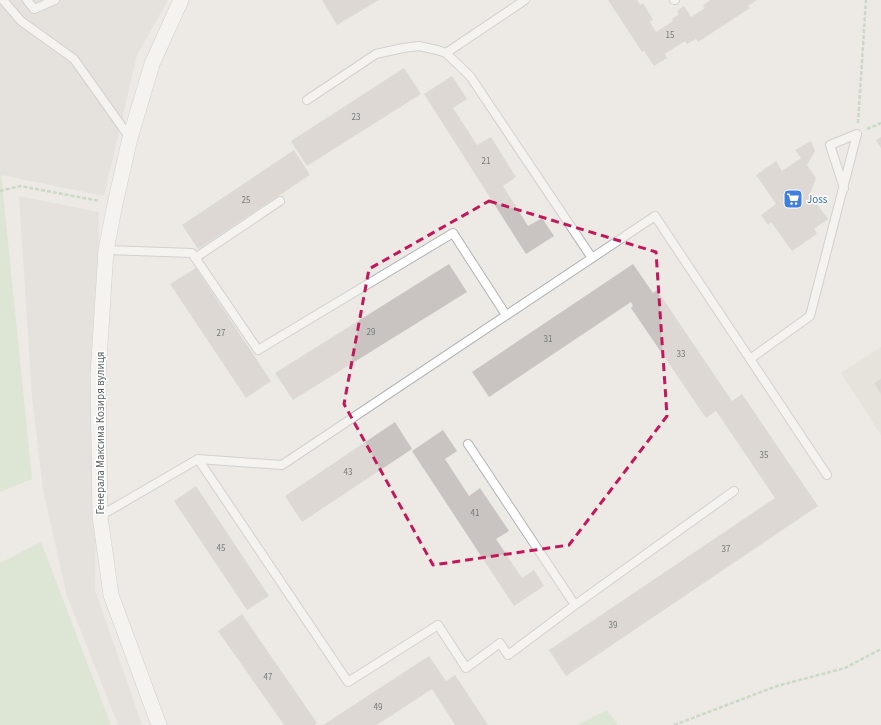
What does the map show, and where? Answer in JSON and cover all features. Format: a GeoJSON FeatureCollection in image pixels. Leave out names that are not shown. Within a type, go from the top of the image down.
{"type":"FeatureCollection","features":[{"type":"Feature","properties":{"kind":"street","name":"Генерала Максима Козиря вулиця"},"geometry":{"type":"LineString","coordinates":[[159,725],[111,595],[100,516],[98,376],[106,250],[115,204],[130,138],[152,64],[181,0]]}},
{"type":"Feature","properties":{"kind":"lane"},"geometry":{"type":"LineString","coordinates":[[3,0],[21,21],[74,59],[130,138]]}},
{"type":"Feature","properties":{"kind":"lane"},"geometry":{"type":"LineString","coordinates":[[27,0],[34,9],[55,0]]}},
{"type":"Feature","properties":{"kind":"lane"},"geometry":{"type":"LineString","coordinates":[[446,53],[525,0]]}},
{"type":"Feature","properties":{"kind":"lane"},"geometry":{"type":"LineString","coordinates":[[307,100],[376,54],[419,46],[446,53],[470,76],[592,258]]}},
{"type":"Feature","properties":{"kind":"lane"},"geometry":{"type":"LineString","coordinates":[[844,188],[830,145],[857,134]]}},
{"type":"Feature","properties":{"kind":"lane"},"geometry":{"type":"LineString","coordinates":[[750,359],[810,316],[857,134]]}},
{"type":"Feature","properties":{"kind":"lane"},"geometry":{"type":"LineString","coordinates":[[195,258],[280,201]]}},
{"type":"Feature","properties":{"kind":"lane"},"geometry":{"type":"LineString","coordinates":[[100,516],[198,459],[282,465],[655,216],[827,475]]}},
{"type":"Feature","properties":{"kind":"lane"},"geometry":{"type":"LineString","coordinates":[[106,250],[192,253],[258,350],[453,233],[506,315]]}},
{"type":"Feature","properties":{"kind":"lane"},"geometry":{"type":"LineString","coordinates":[[468,444],[575,605]]}},
{"type":"Feature","properties":{"kind":"lane"},"geometry":{"type":"LineString","coordinates":[[198,459],[348,682],[438,625],[466,668],[500,643],[508,655],[734,491]]}},
{"type":"Feature","properties":{"kind":"path"},"geometry":{"type":"LineString","coordinates":[[857,134],[866,0]]}},
{"type":"Feature","properties":{"kind":"path"},"geometry":{"type":"LineString","coordinates":[[0,191],[20,186],[115,204]]}},
{"type":"Feature","properties":{"kind":"path"},"geometry":{"type":"LineString","coordinates":[[674,725],[777,686],[845,668],[881,649]]}},
{"type":"Feature","properties":{"kind":"highlighted area"},"geometry":{"type":"Polygon","coordinates":[[[489,201],[656,252],[667,416],[569,545],[433,565],[344,404],[369,269],[489,201]]]}},
{"type":"Feature","properties":{"kind":"shaded area"},"geometry":{"type":"Polygon","coordinates":[[[0,0],[168,0],[137,55],[104,196],[1,175],[0,0]]]}},
{"type":"Feature","properties":{"kind":"shaded area"},"geometry":{"type":"Polygon","coordinates":[[[19,196],[99,212],[95,590],[142,725],[118,725],[67,596],[43,490],[32,397],[19,196]]]}},
{"type":"Feature","properties":{"kind":"shaded area"},"geometry":{"type":"Polygon","coordinates":[[[881,347],[881,435],[841,373],[881,347]]]}},
{"type":"Feature","properties":{"kind":"green space"},"geometry":{"type":"Polygon","coordinates":[[[0,163],[32,479],[0,492],[0,163]]]}},
{"type":"Feature","properties":{"kind":"green space"},"geometry":{"type":"Polygon","coordinates":[[[41,542],[111,725],[0,725],[0,563],[41,542]]]}},
{"type":"Feature","properties":{"kind":"green space"},"geometry":{"type":"Polygon","coordinates":[[[607,710],[618,725],[577,725],[607,710]]]}},
{"type":"Feature","properties":{"kind":"building"},"geometry":{"type":"Polygon","coordinates":[[[322,0],[379,0],[337,25],[322,0]]]}},
{"type":"Feature","properties":{"kind":"building"},"geometry":{"type":"Polygon","coordinates":[[[608,0],[637,0],[640,5],[643,3],[653,20],[650,22],[656,32],[673,21],[672,19],[679,14],[677,11],[684,6],[691,17],[705,8],[703,5],[711,0],[757,0],[748,6],[750,8],[698,42],[696,39],[687,44],[685,41],[665,54],[667,58],[654,66],[644,51],[642,52],[608,0]]]}},
{"type":"Feature","properties":{"kind":"building"},"geometry":{"type":"Polygon","coordinates":[[[404,68],[421,94],[307,166],[291,141],[404,68]]]}},
{"type":"Feature","properties":{"kind":"building"},"geometry":{"type":"Polygon","coordinates":[[[452,76],[467,99],[453,108],[477,145],[491,137],[516,177],[503,186],[528,226],[542,218],[554,236],[526,254],[424,94],[452,76]]]}},
{"type":"Feature","properties":{"kind":"building"},"geometry":{"type":"Polygon","coordinates":[[[881,137],[881,148],[876,140],[881,137]]]}},
{"type":"Feature","properties":{"kind":"building","name":"Joss"},"geometry":{"type":"Polygon","coordinates":[[[811,141],[815,151],[807,165],[816,178],[810,194],[828,219],[814,229],[817,234],[792,251],[771,222],[768,225],[761,215],[776,204],[756,175],[776,161],[782,171],[801,158],[795,150],[811,141]]]}},
{"type":"Feature","properties":{"kind":"building"},"geometry":{"type":"Polygon","coordinates":[[[294,150],[310,175],[198,249],[182,225],[294,150]]]}},
{"type":"Feature","properties":{"kind":"building"},"geometry":{"type":"Polygon","coordinates":[[[449,264],[467,292],[293,400],[275,373],[449,264]]]}},
{"type":"Feature","properties":{"kind":"building"},"geometry":{"type":"Polygon","coordinates":[[[633,264],[653,293],[657,290],[732,401],[742,394],[818,506],[566,676],[549,650],[775,498],[716,411],[706,418],[631,308],[633,306],[631,302],[489,397],[472,372],[633,264]]]}},
{"type":"Feature","properties":{"kind":"building"},"geometry":{"type":"Polygon","coordinates":[[[196,268],[271,381],[246,398],[170,284],[196,268]]]}},
{"type":"Feature","properties":{"kind":"building"},"geometry":{"type":"Polygon","coordinates":[[[881,379],[881,394],[874,383],[881,379]]]}},
{"type":"Feature","properties":{"kind":"building"},"geometry":{"type":"Polygon","coordinates":[[[395,422],[412,449],[302,522],[285,496],[395,422]]]}},
{"type":"Feature","properties":{"kind":"building"},"geometry":{"type":"Polygon","coordinates":[[[443,430],[457,451],[445,459],[469,496],[480,488],[509,531],[496,539],[522,578],[534,570],[544,586],[514,606],[412,451],[443,430]]]}},
{"type":"Feature","properties":{"kind":"building"},"geometry":{"type":"Polygon","coordinates":[[[196,486],[269,596],[247,610],[174,501],[196,486]]]}},
{"type":"Feature","properties":{"kind":"building"},"geometry":{"type":"Polygon","coordinates":[[[242,614],[317,723],[314,725],[284,725],[218,631],[242,614]]]}},
{"type":"Feature","properties":{"kind":"building"},"geometry":{"type":"Polygon","coordinates":[[[429,656],[446,681],[455,675],[488,725],[455,725],[432,689],[377,725],[323,725],[429,656]]]}},
{"type":"Feature","properties":{"kind":"place","name":"Joss"},"geometry":{"type":"Point","coordinates":[793,199]}}]}
